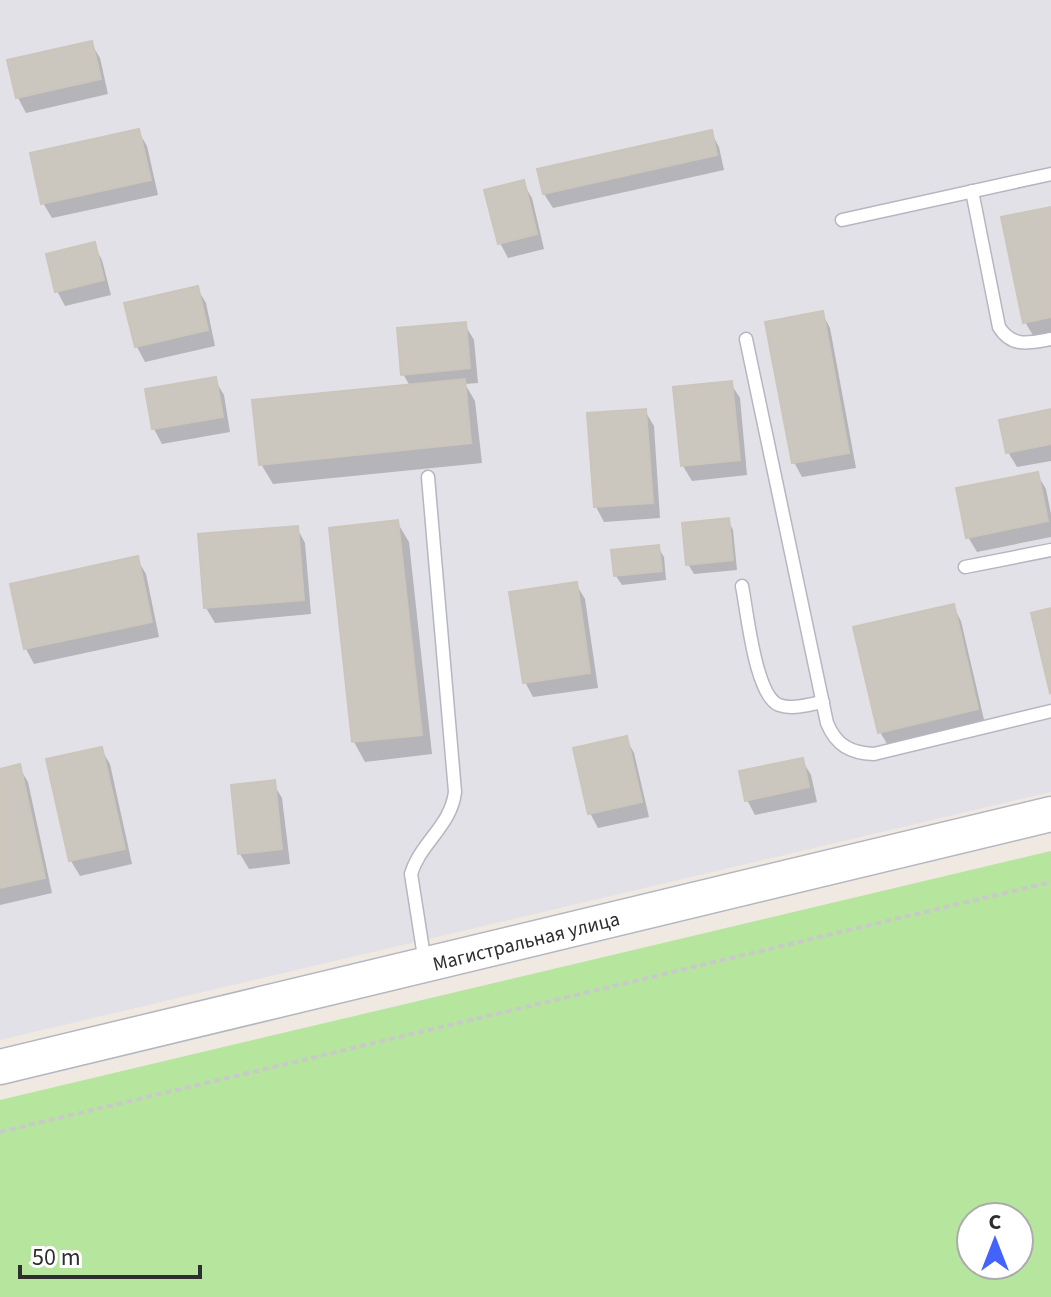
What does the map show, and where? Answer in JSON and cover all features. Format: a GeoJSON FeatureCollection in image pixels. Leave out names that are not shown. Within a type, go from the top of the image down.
{"type":"FeatureCollection","features":[{"type":"Feature","properties":{"kind":"main road","name":"Магистральная улица"},"geometry":{"type":"LineString","coordinates":[[0,1067],[1051,814]]}},
{"type":"Feature","properties":{"kind":"lane"},"geometry":{"type":"LineString","coordinates":[[842,220],[1051,174]]}},
{"type":"Feature","properties":{"kind":"lane"},"geometry":{"type":"LineString","coordinates":[[972,191],[999,327],[1006,338],[1016,343],[1051,339]]}},
{"type":"Feature","properties":{"kind":"lane"},"geometry":{"type":"LineString","coordinates":[[746,339],[823,702],[833,736],[841,745],[858,754],[874,754],[1051,711]]}},
{"type":"Feature","properties":{"kind":"lane"},"geometry":{"type":"LineString","coordinates":[[425,965],[411,874],[414,864],[446,822],[455,792],[428,477]]}},
{"type":"Feature","properties":{"kind":"lane"},"geometry":{"type":"LineString","coordinates":[[965,567],[1051,550]]}},
{"type":"Feature","properties":{"kind":"lane"},"geometry":{"type":"LineString","coordinates":[[742,586],[761,680],[770,699],[784,706],[823,702]]}},
{"type":"Feature","properties":{"kind":"path"},"geometry":{"type":"LineString","coordinates":[[0,1132],[1051,882]]}},
{"type":"Feature","properties":{"kind":"shaded area"},"geometry":{"type":"Polygon","coordinates":[[[0,0],[1051,0],[1051,792],[0,1040],[0,0]]]}},
{"type":"Feature","properties":{"kind":"green space"},"geometry":{"type":"Polygon","coordinates":[[[1051,851],[1051,1297],[0,1297],[0,1100],[1051,851]]]}},
{"type":"Feature","properties":{"kind":"building"},"geometry":{"type":"Polygon","coordinates":[[[92,41],[101,79],[16,98],[7,60],[92,41]]]}},
{"type":"Feature","properties":{"kind":"building"},"geometry":{"type":"Polygon","coordinates":[[[139,129],[151,180],[41,204],[30,153],[139,129]]]}},
{"type":"Feature","properties":{"kind":"building"},"geometry":{"type":"Polygon","coordinates":[[[712,130],[717,155],[543,194],[537,169],[712,130]]]}},
{"type":"Feature","properties":{"kind":"building"},"geometry":{"type":"Polygon","coordinates":[[[524,180],[537,234],[498,244],[484,190],[524,180]]]}},
{"type":"Feature","properties":{"kind":"building"},"geometry":{"type":"Polygon","coordinates":[[[1051,207],[1051,317],[1023,323],[1001,217],[1051,207]]]}},
{"type":"Feature","properties":{"kind":"building"},"geometry":{"type":"Polygon","coordinates":[[[95,242],[104,280],[55,292],[46,254],[95,242]]]}},
{"type":"Feature","properties":{"kind":"building"},"geometry":{"type":"Polygon","coordinates":[[[198,286],[208,330],[135,347],[124,303],[198,286]]]}},
{"type":"Feature","properties":{"kind":"building"},"geometry":{"type":"Polygon","coordinates":[[[823,311],[849,453],[792,463],[765,322],[823,311]]]}},
{"type":"Feature","properties":{"kind":"building"},"geometry":{"type":"Polygon","coordinates":[[[466,322],[470,368],[401,375],[397,328],[466,322]]]}},
{"type":"Feature","properties":{"kind":"building"},"geometry":{"type":"Polygon","coordinates":[[[216,377],[223,417],[152,429],[145,389],[216,377]]]}},
{"type":"Feature","properties":{"kind":"building"},"geometry":{"type":"Polygon","coordinates":[[[465,379],[471,443],[259,465],[252,400],[465,379]]]}},
{"type":"Feature","properties":{"kind":"building"},"geometry":{"type":"Polygon","coordinates":[[[732,381],[740,460],[681,466],[673,387],[732,381]]]}},
{"type":"Feature","properties":{"kind":"building"},"geometry":{"type":"Polygon","coordinates":[[[646,409],[653,503],[594,507],[587,413],[646,409]]]}},
{"type":"Feature","properties":{"kind":"building"},"geometry":{"type":"Polygon","coordinates":[[[1051,409],[1051,444],[1006,453],[999,420],[1051,409]]]}},
{"type":"Feature","properties":{"kind":"building"},"geometry":{"type":"Polygon","coordinates":[[[1038,472],[1048,521],[966,538],[956,488],[1038,472]]]}},
{"type":"Feature","properties":{"kind":"building"},"geometry":{"type":"Polygon","coordinates":[[[729,518],[733,560],[686,565],[682,523],[729,518]]]}},
{"type":"Feature","properties":{"kind":"building"},"geometry":{"type":"Polygon","coordinates":[[[398,520],[422,735],[352,742],[329,528],[398,520]]]}},
{"type":"Feature","properties":{"kind":"building"},"geometry":{"type":"Polygon","coordinates":[[[298,526],[304,600],[204,608],[198,534],[298,526]]]}},
{"type":"Feature","properties":{"kind":"building"},"geometry":{"type":"Polygon","coordinates":[[[659,545],[662,571],[614,576],[611,550],[659,545]]]}},
{"type":"Feature","properties":{"kind":"building"},"geometry":{"type":"Polygon","coordinates":[[[138,556],[152,622],[24,649],[10,584],[138,556]]]}},
{"type":"Feature","properties":{"kind":"building"},"geometry":{"type":"Polygon","coordinates":[[[577,582],[590,673],[523,683],[509,592],[577,582]]]}},
{"type":"Feature","properties":{"kind":"building"},"geometry":{"type":"Polygon","coordinates":[[[954,604],[978,709],[878,733],[853,627],[954,604]]]}},
{"type":"Feature","properties":{"kind":"building"},"geometry":{"type":"Polygon","coordinates":[[[1051,608],[1051,692],[1050,693],[1031,613],[1051,608]]]}},
{"type":"Feature","properties":{"kind":"building"},"geometry":{"type":"Polygon","coordinates":[[[627,736],[642,802],[588,814],[573,748],[627,736]]]}},
{"type":"Feature","properties":{"kind":"building"},"geometry":{"type":"Polygon","coordinates":[[[102,747],[125,849],[69,861],[46,759],[102,747]]]}},
{"type":"Feature","properties":{"kind":"building"},"geometry":{"type":"Polygon","coordinates":[[[803,758],[809,787],[745,801],[739,771],[803,758]]]}},
{"type":"Feature","properties":{"kind":"building"},"geometry":{"type":"Polygon","coordinates":[[[20,764],[45,878],[0,888],[0,769],[20,764]]]}},
{"type":"Feature","properties":{"kind":"building"},"geometry":{"type":"Polygon","coordinates":[[[275,780],[282,849],[238,854],[231,785],[275,780]]]}}]}
